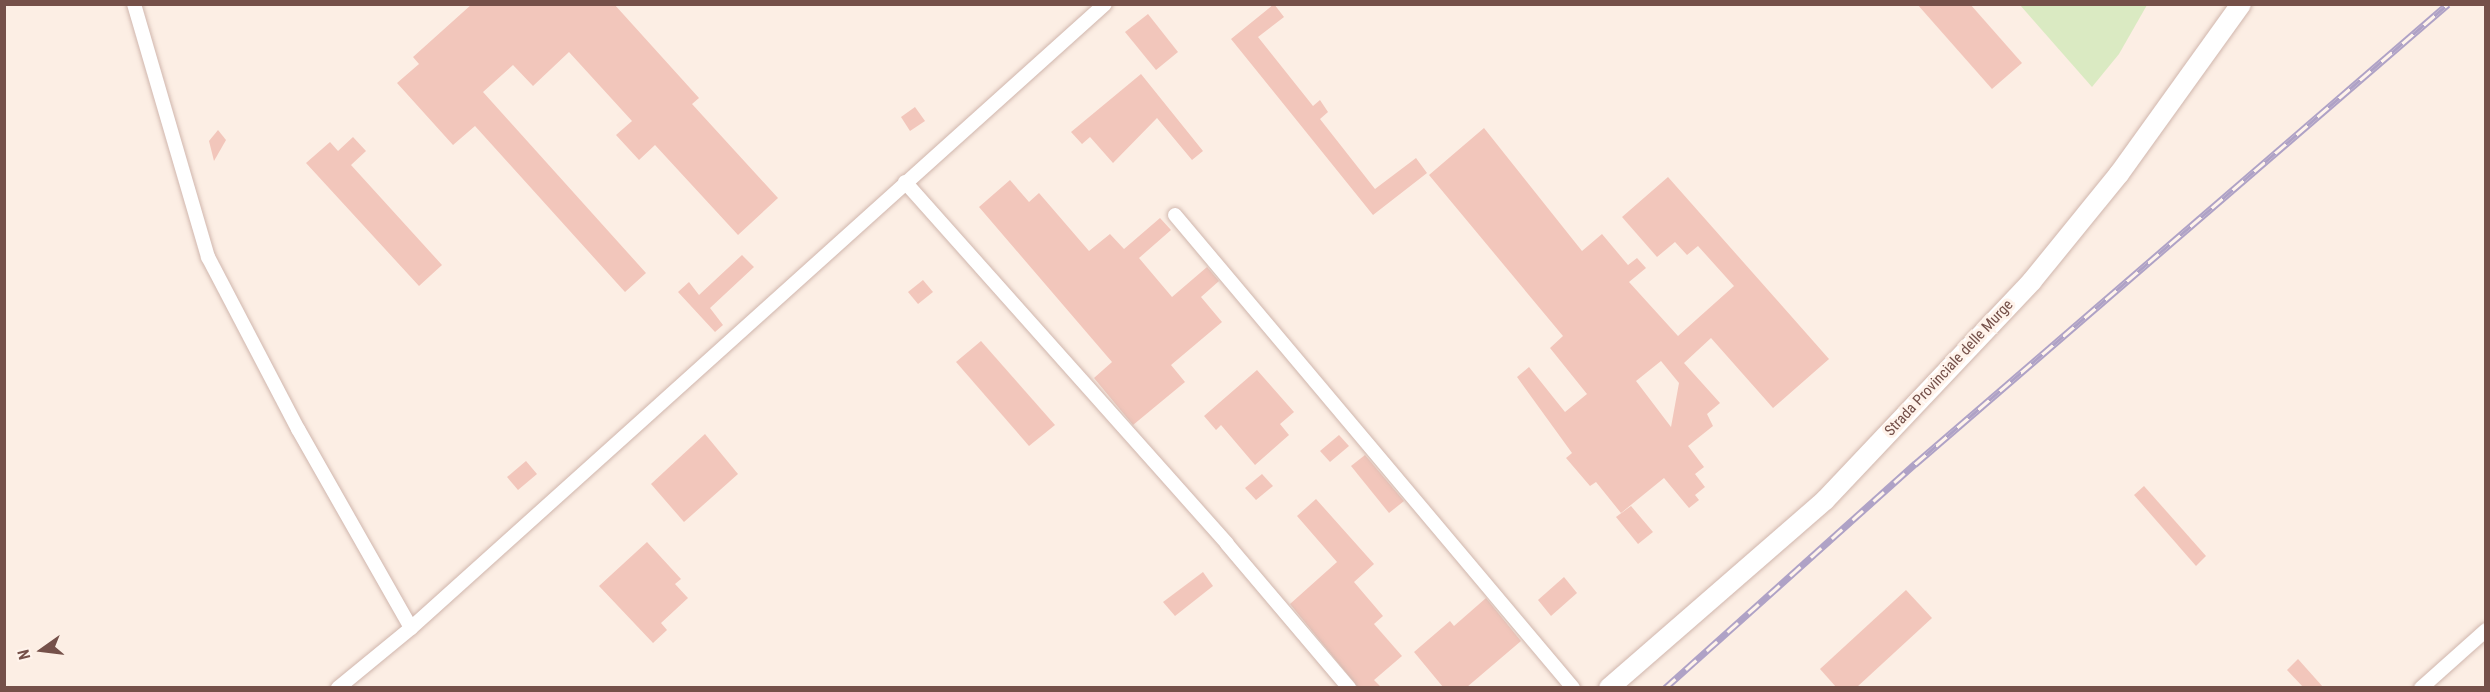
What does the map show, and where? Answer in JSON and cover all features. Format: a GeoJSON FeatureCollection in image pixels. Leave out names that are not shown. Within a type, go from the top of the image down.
{"type":"FeatureCollection","features":[{"type":"Feature","properties":{"kind":"main road","name":"Strada Provinciale delle Murge"},"geometry":{"type":"LineString","coordinates":[[1609,687],[1825,500],[2032,281],[2120,174],[2241,4]]}},
{"type":"Feature","properties":{"kind":"street"},"geometry":{"type":"LineString","coordinates":[[134,4],[208,256],[298,429],[411,628]]}},
{"type":"Feature","properties":{"kind":"street"},"geometry":{"type":"LineString","coordinates":[[338,687],[411,628],[1105,4]]}},
{"type":"Feature","properties":{"kind":"street"},"geometry":{"type":"LineString","coordinates":[[905,182],[1227,544],[1349,687]]}},
{"type":"Feature","properties":{"kind":"street"},"geometry":{"type":"LineString","coordinates":[[1175,215],[1573,687]]}},
{"type":"Feature","properties":{"kind":"street"},"geometry":{"type":"LineString","coordinates":[[2421,687],[2486,630]]}},
{"type":"Feature","properties":{"kind":"green space"},"geometry":{"type":"Polygon","coordinates":[[[2020,5],[2147,5],[2119,54],[2092,87],[2020,5]]]}},
{"type":"Feature","properties":{"kind":"building"},"geometry":{"type":"Polygon","coordinates":[[[472,4],[614,4],[699,98],[692,104],[778,198],[738,235],[655,145],[639,160],[616,135],[632,121],[569,52],[533,86],[513,65],[483,92],[646,273],[625,292],[475,126],[453,145],[397,83],[419,64],[413,57],[472,4]]]}},
{"type":"Feature","properties":{"kind":"building"},"geometry":{"type":"Polygon","coordinates":[[[1274,4],[1284,17],[1258,37],[1313,106],[1320,100],[1328,112],[1320,119],[1375,189],[1416,158],[1427,173],[1373,215],[1231,39],[1274,4]]]}},
{"type":"Feature","properties":{"kind":"building"},"geometry":{"type":"Polygon","coordinates":[[[1917,4],[1970,4],[2022,63],[1992,89],[1917,4]]]}},
{"type":"Feature","properties":{"kind":"building"},"geometry":{"type":"Polygon","coordinates":[[[1148,14],[1178,52],[1156,70],[1125,32],[1148,14]]]}},
{"type":"Feature","properties":{"kind":"building"},"geometry":{"type":"Polygon","coordinates":[[[1141,74],[1203,151],[1192,160],[1157,118],[1113,163],[1090,137],[1082,144],[1071,132],[1141,74]]]}},
{"type":"Feature","properties":{"kind":"building"},"geometry":{"type":"Polygon","coordinates":[[[915,107],[925,121],[910,131],[901,117],[915,107]]]}},
{"type":"Feature","properties":{"kind":"building"},"geometry":{"type":"Polygon","coordinates":[[[1484,128],[1582,251],[1602,234],[1628,265],[1637,258],[1646,268],[1629,282],[1678,336],[1734,286],[1698,246],[1687,255],[1675,242],[1657,257],[1622,217],[1668,177],[1829,359],[1773,408],[1711,338],[1684,363],[1720,403],[1707,414],[1713,426],[1688,446],[1704,467],[1695,474],[1705,487],[1695,495],[1699,500],[1689,508],[1664,478],[1621,513],[1596,482],[1590,486],[1566,458],[1572,453],[1517,377],[1529,367],[1565,412],[1587,394],[1550,348],[1563,336],[1429,175],[1484,128]],[[1661,361],[1636,381],[1671,427],[1679,383],[1661,361]]]}},
{"type":"Feature","properties":{"kind":"building"},"geometry":{"type":"Polygon","coordinates":[[[218,130],[226,140],[214,161],[209,141],[218,130]]]}},
{"type":"Feature","properties":{"kind":"building"},"geometry":{"type":"Polygon","coordinates":[[[353,137],[366,151],[351,165],[442,265],[419,286],[306,163],[330,142],[338,151],[353,137]]]}},
{"type":"Feature","properties":{"kind":"building"},"geometry":{"type":"Polygon","coordinates":[[[1010,180],[1029,202],[1039,193],[1089,251],[1110,234],[1124,249],[1160,218],[1171,230],[1139,258],[1172,297],[1207,267],[1219,281],[1201,297],[1222,322],[1171,365],[1185,382],[1133,425],[1094,378],[1112,362],[979,207],[1010,180]]]}},
{"type":"Feature","properties":{"kind":"building"},"geometry":{"type":"Polygon","coordinates":[[[742,255],[754,267],[710,308],[723,325],[715,332],[678,292],[689,282],[699,295],[742,255]]]}},
{"type":"Feature","properties":{"kind":"building"},"geometry":{"type":"Polygon","coordinates":[[[923,280],[933,292],[918,304],[908,292],[923,280]]]}},
{"type":"Feature","properties":{"kind":"building"},"geometry":{"type":"Polygon","coordinates":[[[981,341],[1055,425],[1029,446],[956,362],[981,341]]]}},
{"type":"Feature","properties":{"kind":"building"},"geometry":{"type":"Polygon","coordinates":[[[1257,370],[1294,412],[1280,424],[1289,435],[1255,465],[1221,425],[1216,430],[1204,416],[1257,370]]]}},
{"type":"Feature","properties":{"kind":"building"},"geometry":{"type":"Polygon","coordinates":[[[705,434],[738,474],[684,522],[651,484],[705,434]]]}},
{"type":"Feature","properties":{"kind":"building"},"geometry":{"type":"Polygon","coordinates":[[[1339,435],[1349,446],[1330,462],[1320,451],[1339,435]]]}},
{"type":"Feature","properties":{"kind":"building"},"geometry":{"type":"Polygon","coordinates":[[[1365,455],[1404,501],[1389,513],[1351,466],[1365,455]]]}},
{"type":"Feature","properties":{"kind":"building"},"geometry":{"type":"Polygon","coordinates":[[[526,461],[537,474],[518,490],[507,477],[526,461]]]}},
{"type":"Feature","properties":{"kind":"building"},"geometry":{"type":"Polygon","coordinates":[[[1262,474],[1273,486],[1256,500],[1245,488],[1262,474]]]}},
{"type":"Feature","properties":{"kind":"building"},"geometry":{"type":"Polygon","coordinates":[[[2144,486],[2206,556],[2196,566],[2134,495],[2144,486]]]}},
{"type":"Feature","properties":{"kind":"building"},"geometry":{"type":"Polygon","coordinates":[[[1316,499],[1374,564],[1354,582],[1383,616],[1374,624],[1402,656],[1374,680],[1381,687],[1358,687],[1290,604],[1337,562],[1297,516],[1316,499]]]}},
{"type":"Feature","properties":{"kind":"building"},"geometry":{"type":"Polygon","coordinates":[[[1631,506],[1653,532],[1638,544],[1616,517],[1631,506]]]}},
{"type":"Feature","properties":{"kind":"building"},"geometry":{"type":"Polygon","coordinates":[[[647,542],[681,579],[675,584],[688,598],[661,623],[667,630],[653,643],[599,586],[647,542]]]}},
{"type":"Feature","properties":{"kind":"building"},"geometry":{"type":"Polygon","coordinates":[[[1203,572],[1213,586],[1175,616],[1163,602],[1203,572]]]}},
{"type":"Feature","properties":{"kind":"building"},"geometry":{"type":"Polygon","coordinates":[[[1564,577],[1577,593],[1551,616],[1538,600],[1564,577]]]}},
{"type":"Feature","properties":{"kind":"building"},"geometry":{"type":"Polygon","coordinates":[[[1906,590],[1932,618],[1857,687],[1836,687],[1820,669],[1906,590]]]}},
{"type":"Feature","properties":{"kind":"building"},"geometry":{"type":"Polygon","coordinates":[[[1486,598],[1521,641],[1467,687],[1443,687],[1414,652],[1450,621],[1454,626],[1486,598]]]}},
{"type":"Feature","properties":{"kind":"building"},"geometry":{"type":"Polygon","coordinates":[[[2298,659],[2323,687],[2303,687],[2287,670],[2298,659]]]}},
{"type":"Feature","properties":{"kind":"railway"},"geometry":{"type":"LineString","coordinates":[[1665,688],[1915,464],[2448,4]]}}]}
